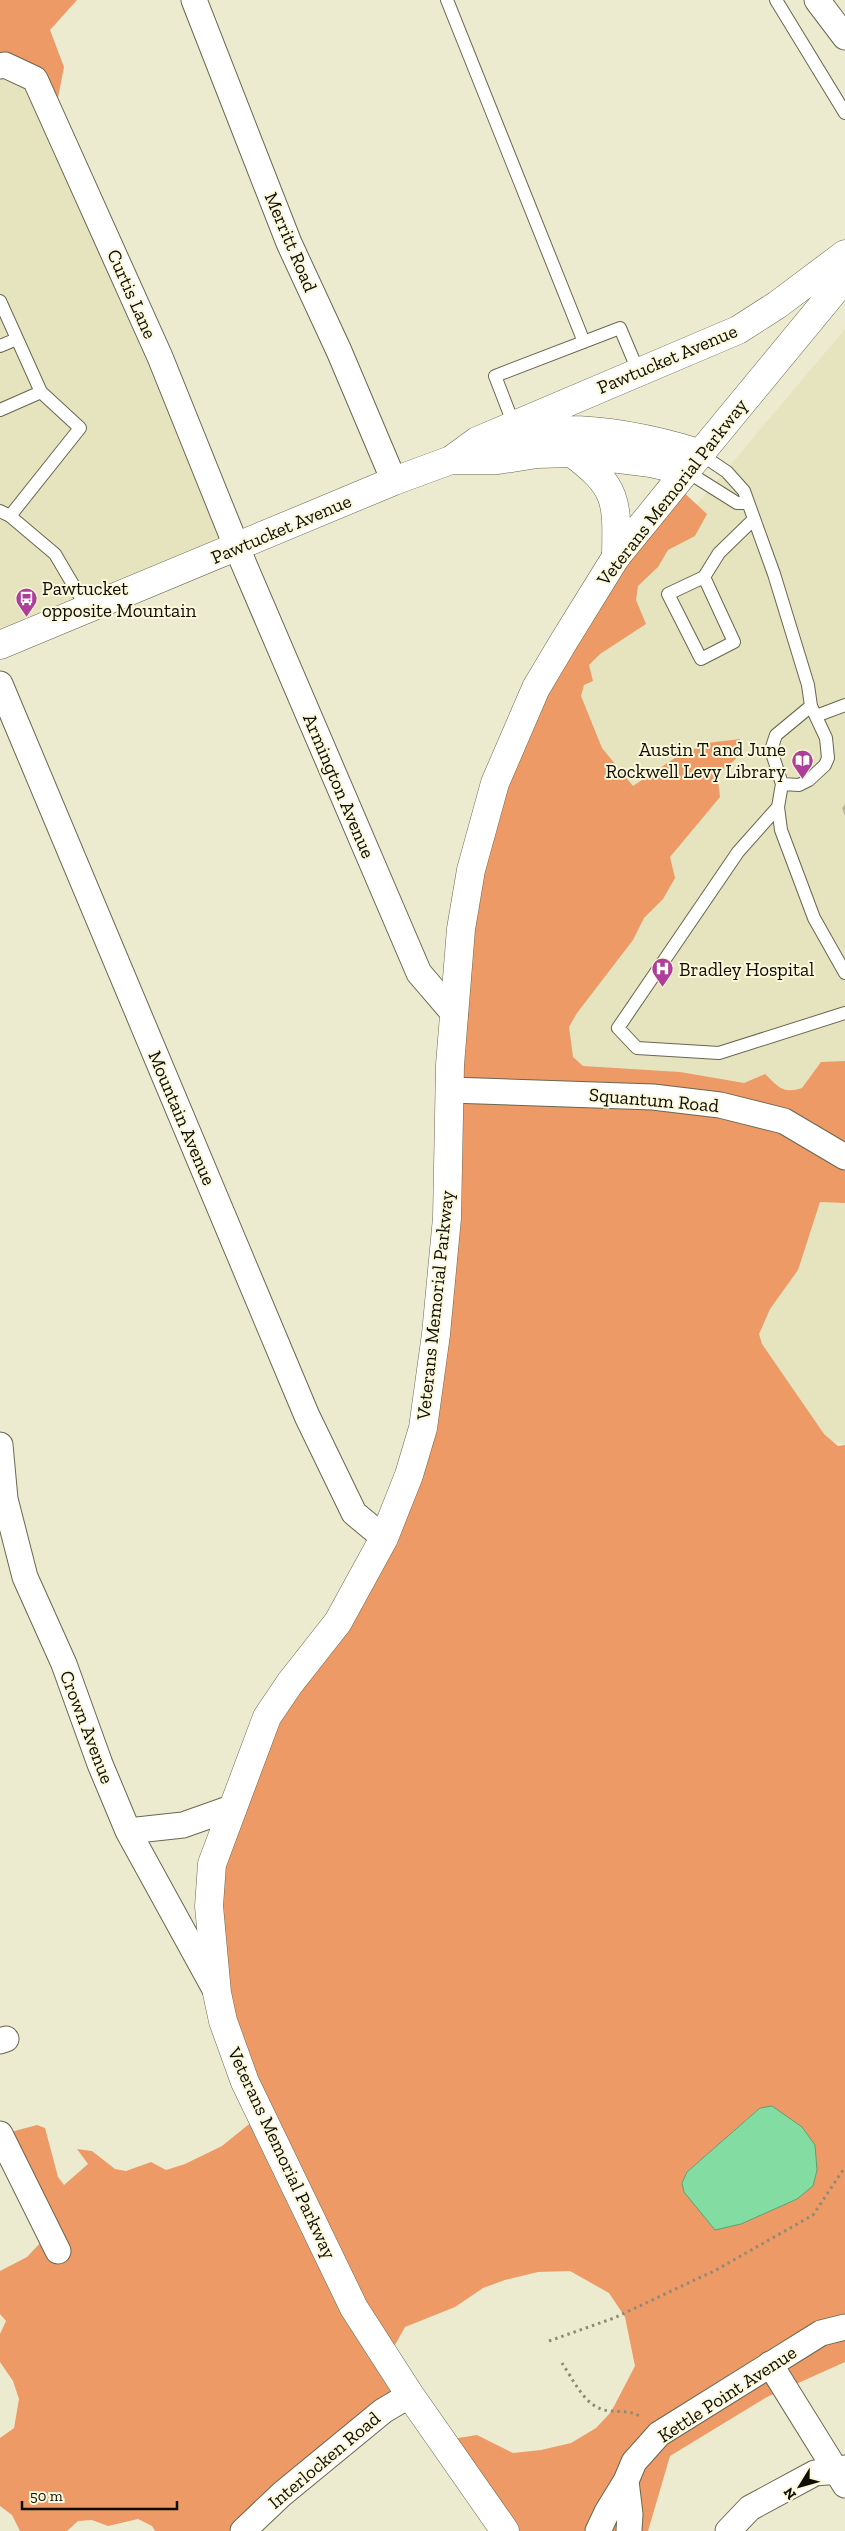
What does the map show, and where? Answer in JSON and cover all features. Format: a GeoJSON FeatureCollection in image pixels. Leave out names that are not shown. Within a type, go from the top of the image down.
{"type":"FeatureCollection","features":[{"type":"Feature","properties":{"kind":"main road","name":"Pawtucket Avenue"},"geometry":{"type":"LineString","coordinates":[[0,645],[237,548],[394,481],[451,460],[477,441],[514,424],[738,330],[777,305],[845,254]]}},
{"type":"Feature","properties":{"kind":"main road","name":"Veterans Memorial Parkway"},"geometry":{"type":"LineString","coordinates":[[505,2531],[410,2395],[354,2308],[304,2210],[245,2082],[223,2021],[217,1993],[208,1906],[212,1864],[231,1808],[267,1717],[290,1683],[338,1622],[384,1538],[409,1475],[423,1428],[436,1334],[447,1218],[450,1065],[461,929],[471,870],[495,783],[536,688],[616,557],[692,462],[845,278]]}},
{"type":"Feature","properties":{"kind":"main road","name":"Pawtucket Avenue"},"geometry":{"type":"LineString","coordinates":[[477,441],[558,430],[591,431],[630,435],[692,462]]}},
{"type":"Feature","properties":{"kind":"main road","name":"Pawtucket Avenue"},"geometry":{"type":"LineString","coordinates":[[451,460],[498,460],[538,454],[572,453],[651,463],[692,462]]}},
{"type":"Feature","properties":{"kind":"main road"},"geometry":{"type":"LineString","coordinates":[[572,453],[599,474],[612,494],[617,518],[616,557]]}},
{"type":"Feature","properties":{"kind":"street","name":"Merritt Road"},"geometry":{"type":"LineString","coordinates":[[194,0],[289,243],[339,351],[394,481]]}},
{"type":"Feature","properties":{"kind":"street"},"geometry":{"type":"LineString","coordinates":[[817,0],[845,37]]}},
{"type":"Feature","properties":{"kind":"street","name":"Curtis Lane"},"geometry":{"type":"LineString","coordinates":[[0,66],[5,65],[35,79],[160,357],[237,548]]}},
{"type":"Feature","properties":{"kind":"street","name":"Armington Avenue"},"geometry":{"type":"LineString","coordinates":[[237,548],[419,974],[455,1015]]}},
{"type":"Feature","properties":{"kind":"street","name":"Mountain Avenue"},"geometry":{"type":"LineString","coordinates":[[0,684],[307,1416],[354,1514],[384,1538]]}},
{"type":"Feature","properties":{"kind":"street","name":"Squantum Road"},"geometry":{"type":"LineString","coordinates":[[450,1090],[653,1097],[720,1105],[784,1121],[845,1157]]}},
{"type":"Feature","properties":{"kind":"street","name":"Crown Avenue"},"geometry":{"type":"LineString","coordinates":[[0,1445],[5,1499],[25,1577],[64,1664],[100,1764],[128,1831],[217,1993]]}},
{"type":"Feature","properties":{"kind":"street"},"geometry":{"type":"LineString","coordinates":[[128,1831],[183,1825],[231,1808]]}},
{"type":"Feature","properties":{"kind":"street"},"geometry":{"type":"LineString","coordinates":[[0,2134],[58,2250]]}},
{"type":"Feature","properties":{"kind":"street","name":"Kettle Point Avenue"},"geometry":{"type":"LineString","coordinates":[[598,2531],[606,2512],[626,2481],[634,2462],[659,2434],[821,2334],[845,2327]]}},
{"type":"Feature","properties":{"kind":"street"},"geometry":{"type":"LineString","coordinates":[[770,2364],[843,2475]]}},
{"type":"Feature","properties":{"kind":"street","name":"Interlocken Road"},"geometry":{"type":"LineString","coordinates":[[243,2531],[282,2494],[383,2411],[410,2395]]}},
{"type":"Feature","properties":{"kind":"street"},"geometry":{"type":"LineString","coordinates":[[728,2531],[750,2508],[815,2473],[843,2475]]}},
{"type":"Feature","properties":{"kind":"street"},"geometry":{"type":"LineString","coordinates":[[626,2481],[630,2514],[629,2531]]}},
{"type":"Feature","properties":{"kind":"lane"},"geometry":{"type":"LineString","coordinates":[[447,0],[584,342]]}},
{"type":"Feature","properties":{"kind":"lane"},"geometry":{"type":"LineString","coordinates":[[776,0],[845,113]]}},
{"type":"Feature","properties":{"kind":"lane"},"geometry":{"type":"LineString","coordinates":[[0,301],[40,392],[80,428],[5,513],[55,554],[88,610]]}},
{"type":"Feature","properties":{"kind":"lane"},"geometry":{"type":"LineString","coordinates":[[514,424],[495,376],[620,328],[639,373]]}},
{"type":"Feature","properties":{"kind":"lane"},"geometry":{"type":"LineString","coordinates":[[0,346],[17,339]]}},
{"type":"Feature","properties":{"kind":"lane"},"geometry":{"type":"LineString","coordinates":[[0,410],[40,392]]}},
{"type":"Feature","properties":{"kind":"lane"},"geometry":{"type":"LineString","coordinates":[[692,462],[737,503],[748,503]]}},
{"type":"Feature","properties":{"kind":"lane"},"geometry":{"type":"LineString","coordinates":[[692,462],[727,472],[744,492],[805,676],[814,711],[826,738],[828,758],[825,765],[809,780],[799,785],[782,784]]}},
{"type":"Feature","properties":{"kind":"lane"},"geometry":{"type":"LineString","coordinates":[[704,577],[734,642],[701,659],[668,594],[704,577],[719,553],[754,519]]}},
{"type":"Feature","properties":{"kind":"lane"},"geometry":{"type":"LineString","coordinates":[[845,705],[814,711],[776,736],[771,750],[782,784],[778,807],[781,830],[814,918],[845,973]]}},
{"type":"Feature","properties":{"kind":"lane"},"geometry":{"type":"LineString","coordinates":[[778,807],[738,852],[618,1028],[637,1048],[719,1053],[845,1013]]}},
{"type":"Feature","properties":{"kind":"path"},"geometry":{"type":"LineString","coordinates":[[549,2341],[614,2318],[716,2270],[813,2215],[845,2167]]}},
{"type":"Feature","properties":{"kind":"path"},"geometry":{"type":"LineString","coordinates":[[562,2363],[586,2400],[602,2410],[624,2411],[639,2415],[659,2434]]}},
{"type":"Feature","properties":{"kind":"shaded area"},"geometry":{"type":"Polygon","coordinates":[[[0,0],[77,0],[50,30],[64,67],[56,108],[30,70],[0,68],[0,0]]]}},
{"type":"Feature","properties":{"kind":"shaded area"},"geometry":{"type":"Polygon","coordinates":[[[23,66],[252,542],[0,647],[0,68],[23,66]]]}},
{"type":"Feature","properties":{"kind":"shaded area","name":"Bradley Hospital"},"geometry":{"type":"Polygon","coordinates":[[[845,329],[845,1444],[767,1423],[646,1276],[494,861],[617,599],[845,329]]]}},
{"type":"Feature","properties":{"kind":"shaded area"},"geometry":{"type":"Polygon","coordinates":[[[679,488],[707,514],[695,536],[668,550],[658,567],[638,586],[636,600],[646,624],[600,654],[589,665],[593,681],[584,685],[581,696],[602,748],[633,786],[675,758],[707,743],[740,739],[740,750],[733,762],[720,771],[718,781],[720,797],[670,857],[675,878],[663,899],[644,918],[633,940],[577,1013],[569,1027],[573,1057],[583,1066],[680,1072],[744,1083],[765,1074],[781,1088],[795,1090],[802,1088],[821,1062],[845,1061],[845,1203],[820,1202],[798,1270],[770,1309],[759,1334],[762,1344],[824,1434],[838,1446],[845,1445],[845,2362],[767,2397],[670,2456],[648,2531],[503,2531],[452,2439],[477,2435],[513,2453],[541,2450],[571,2443],[596,2428],[611,2412],[635,2366],[625,2317],[609,2293],[570,2271],[538,2272],[505,2280],[483,2288],[455,2307],[405,2327],[386,2361],[408,2397],[245,2531],[155,2531],[152,2526],[138,2519],[108,2526],[92,2520],[78,2521],[67,2531],[20,2531],[12,2515],[0,2506],[0,2438],[14,2428],[19,2399],[13,2381],[0,2362],[0,2334],[6,2321],[0,2314],[0,2271],[27,2257],[42,2241],[7,2133],[37,2125],[45,2128],[58,2177],[64,2185],[88,2164],[77,2149],[92,2151],[115,2169],[126,2171],[151,2162],[166,2170],[185,2164],[222,2146],[259,2116],[209,1945],[233,1786],[411,1467],[458,957],[532,695],[679,488]],[[760,2108],[687,2172],[741,2224],[760,2214],[760,2108]]]}},
{"type":"Feature","properties":{"kind":"shaded area"},"geometry":{"type":"Polygon","coordinates":[[[772,2106],[802,2127],[815,2145],[817,2170],[813,2186],[797,2199],[741,2224],[715,2230],[684,2192],[682,2183],[687,2172],[760,2108],[772,2106]]]}},
{"type":"Feature","properties":{"kind":"place","name":"Pawtucket opposite Mountain"},"geometry":{"type":"Point","coordinates":[26,618]}},
{"type":"Feature","properties":{"kind":"place","name":"Austin T and June Rockwell Levy Library"},"geometry":{"type":"Point","coordinates":[802,779]}},
{"type":"Feature","properties":{"kind":"place","name":"Bradley Hospital"},"geometry":{"type":"Point","coordinates":[663,988]}}]}
